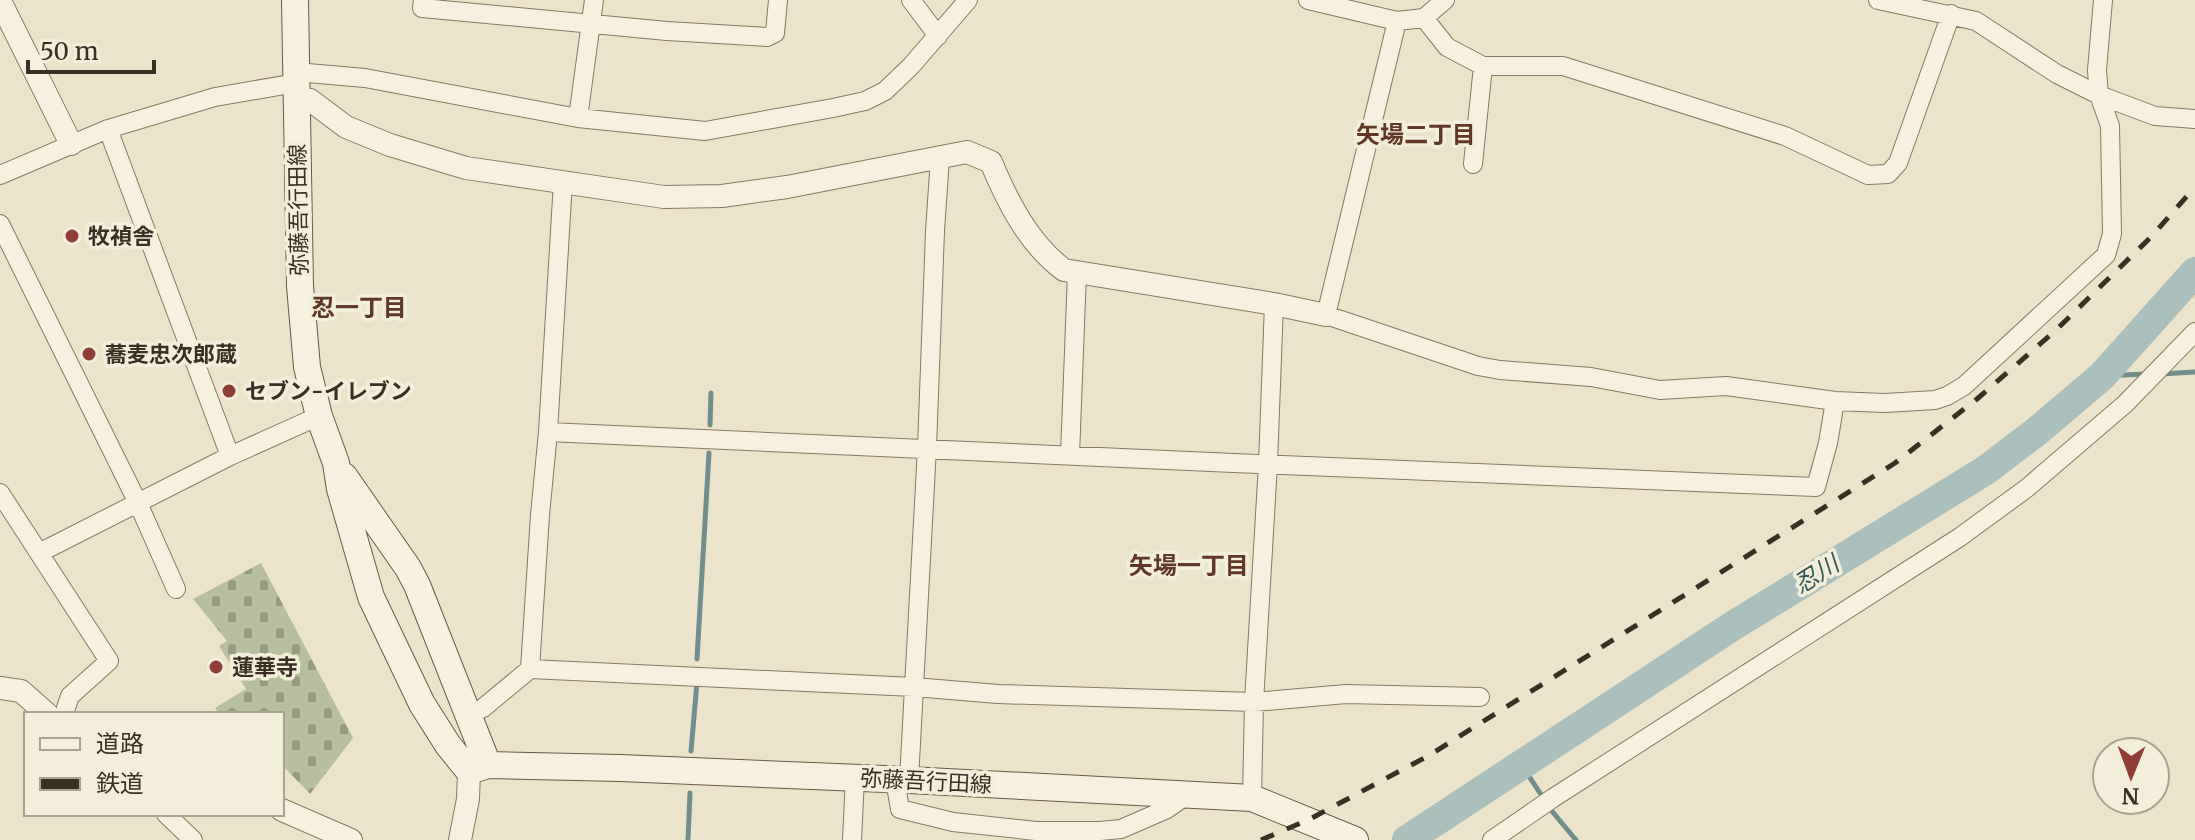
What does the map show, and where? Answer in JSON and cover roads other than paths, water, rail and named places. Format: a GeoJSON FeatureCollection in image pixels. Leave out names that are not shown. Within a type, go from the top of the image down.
{"type":"FeatureCollection","features":[{"type":"Feature","properties":{"kind":"main road","name":"弥藤吾行田線"},"geometry":{"type":"LineString","coordinates":[[295,0],[300,286],[307,367],[371,597],[422,704],[448,745],[479,768],[620,768],[1252,798],[1343,838]]}},
{"type":"Feature","properties":{"kind":"main road","name":"弥藤吾行田線"},"geometry":{"type":"LineString","coordinates":[[336,463],[417,585],[469,715],[479,768]]}},
{"type":"Feature","properties":{"kind":"street"},"geometry":{"type":"LineString","coordinates":[[423,0],[422,8],[591,25],[767,37],[775,33],[778,0]]}},
{"type":"Feature","properties":{"kind":"street"},"geometry":{"type":"LineString","coordinates":[[578,118],[594,0]]}},
{"type":"Feature","properties":{"kind":"street"},"geometry":{"type":"LineString","coordinates":[[911,0],[938,36]]}},
{"type":"Feature","properties":{"kind":"street"},"geometry":{"type":"LineString","coordinates":[[0,175],[108,129],[215,97],[296,84],[365,78],[578,118],[705,131],[833,108],[865,101],[885,91],[968,0]]}},
{"type":"Feature","properties":{"kind":"street"},"geometry":{"type":"LineString","coordinates":[[1308,0],[1397,21],[1424,18],[1445,0]]}},
{"type":"Feature","properties":{"kind":"street"},"geometry":{"type":"LineString","coordinates":[[1878,0],[1976,21],[2057,74],[2099,95],[2155,116],[2195,119]]}},
{"type":"Feature","properties":{"kind":"street"},"geometry":{"type":"LineString","coordinates":[[296,84],[310,100],[346,127],[390,145],[466,168],[664,197],[722,196],[787,187],[967,152],[991,162],[1006,197],[1046,257],[1064,270],[1326,315],[1478,366],[1500,370],[1591,377],[1660,390],[1726,386],[1835,401],[1885,403],[1935,400],[1964,386],[2106,255],[2112,234],[2110,126],[2099,95],[2097,70],[2103,0]]}},
{"type":"Feature","properties":{"kind":"street"},"geometry":{"type":"LineString","coordinates":[[0,1],[6,26],[71,144]]}},
{"type":"Feature","properties":{"kind":"street"},"geometry":{"type":"LineString","coordinates":[[1424,18],[1447,47],[1483,66],[1563,66],[1785,136],[1868,175],[1888,174],[1898,163],[1951,14]]}},
{"type":"Feature","properties":{"kind":"street"},"geometry":{"type":"LineString","coordinates":[[1326,315],[1397,21]]}},
{"type":"Feature","properties":{"kind":"street"},"geometry":{"type":"LineString","coordinates":[[1473,164],[1483,66]]}},
{"type":"Feature","properties":{"kind":"street"},"geometry":{"type":"LineString","coordinates":[[108,129],[230,456]]}},
{"type":"Feature","properties":{"kind":"street"},"geometry":{"type":"LineString","coordinates":[[940,158],[914,687],[900,809],[953,822],[1036,831],[1100,831],[1121,829],[1167,809],[1187,795]]}},
{"type":"Feature","properties":{"kind":"street"},"geometry":{"type":"LineString","coordinates":[[530,669],[563,181]]}},
{"type":"Feature","properties":{"kind":"street"},"geometry":{"type":"LineString","coordinates":[[0,224],[138,503],[176,589]]}},
{"type":"Feature","properties":{"kind":"street"},"geometry":{"type":"LineString","coordinates":[[1070,455],[1077,273]]}},
{"type":"Feature","properties":{"kind":"street"},"geometry":{"type":"LineString","coordinates":[[1252,798],[1274,304]]}},
{"type":"Feature","properties":{"kind":"street"},"geometry":{"type":"LineString","coordinates":[[1492,840],[1960,537],[2027,488],[2114,413],[2195,332]]}},
{"type":"Feature","properties":{"kind":"street"},"geometry":{"type":"LineString","coordinates":[[548,432],[1816,487],[1835,401]]}},
{"type":"Feature","properties":{"kind":"street"},"geometry":{"type":"LineString","coordinates":[[39,553],[230,456],[319,416]]}},
{"type":"Feature","properties":{"kind":"street"},"geometry":{"type":"LineString","coordinates":[[0,493],[109,661],[70,696],[65,712]]}},
{"type":"Feature","properties":{"kind":"street"},"geometry":{"type":"LineString","coordinates":[[469,715],[530,669],[914,687],[998,694],[1254,702],[1346,694],[1480,697]]}},
{"type":"Feature","properties":{"kind":"street"},"geometry":{"type":"LineString","coordinates":[[2,683],[21,691],[45,712]]}},
{"type":"Feature","properties":{"kind":"street"},"geometry":{"type":"LineString","coordinates":[[460,840],[468,799],[479,768]]}},
{"type":"Feature","properties":{"kind":"street"},"geometry":{"type":"LineString","coordinates":[[852,840],[855,778]]}},
{"type":"Feature","properties":{"kind":"street"},"geometry":{"type":"LineString","coordinates":[[284,811],[351,840]]}},
{"type":"Feature","properties":{"kind":"street"},"geometry":{"type":"LineString","coordinates":[[168,816],[193,840]]}},
{"type":"Feature","properties":{"kind":"waterway","name":"忍川"},"geometry":{"type":"LineString","coordinates":[[1407,840],[1731,627],[1986,470],[2102,376],[2195,272]]}},
{"type":"Feature","properties":{"kind":"waterway"},"geometry":{"type":"LineString","coordinates":[[2160,374],[2195,372]]}},
{"type":"Feature","properties":{"kind":"waterway"},"geometry":{"type":"LineString","coordinates":[[2102,376],[2146,374]]}},
{"type":"Feature","properties":{"kind":"waterway"},"geometry":{"type":"LineString","coordinates":[[710,425],[711,393]]}},
{"type":"Feature","properties":{"kind":"waterway"},"geometry":{"type":"LineString","coordinates":[[697,659],[709,453]]}},
{"type":"Feature","properties":{"kind":"waterway"},"geometry":{"type":"LineString","coordinates":[[691,751],[697,682]]}},
{"type":"Feature","properties":{"kind":"waterway"},"geometry":{"type":"LineString","coordinates":[[1521,764],[1540,793]]}},
{"type":"Feature","properties":{"kind":"waterway"},"geometry":{"type":"LineString","coordinates":[[688,840],[690,793]]}},
{"type":"Feature","properties":{"kind":"waterway"},"geometry":{"type":"LineString","coordinates":[[1551,810],[1576,840]]}},
{"type":"Feature","properties":{"kind":"railway"},"geometry":{"type":"LineString","coordinates":[[1261,840],[1308,820],[1428,756],[1895,463],[1977,399],[2055,331],[2152,236],[2195,187]]}},
{"type":"Feature","properties":{"kind":"place","name":"牧禎舎"},"geometry":{"type":"Point","coordinates":[72,236]}},
{"type":"Feature","properties":{"kind":"place","name":"蕎麦忠次郎蔵"},"geometry":{"type":"Point","coordinates":[89,354]}},
{"type":"Feature","properties":{"kind":"place","name":"セブン-イレブン"},"geometry":{"type":"Point","coordinates":[229,391]}},
{"type":"Feature","properties":{"kind":"place","name":"蓮華寺"},"geometry":{"type":"Point","coordinates":[216,667]}},
{"type":"Feature","properties":{"kind":"district","name":"矢場二丁目"},"geometry":{"type":"Point","coordinates":[1416,134]}},
{"type":"Feature","properties":{"kind":"district","name":"忍一丁目"},"geometry":{"type":"Point","coordinates":[359,307]}},
{"type":"Feature","properties":{"kind":"district","name":"矢場一丁目"},"geometry":{"type":"Point","coordinates":[1189,565]}}]}
